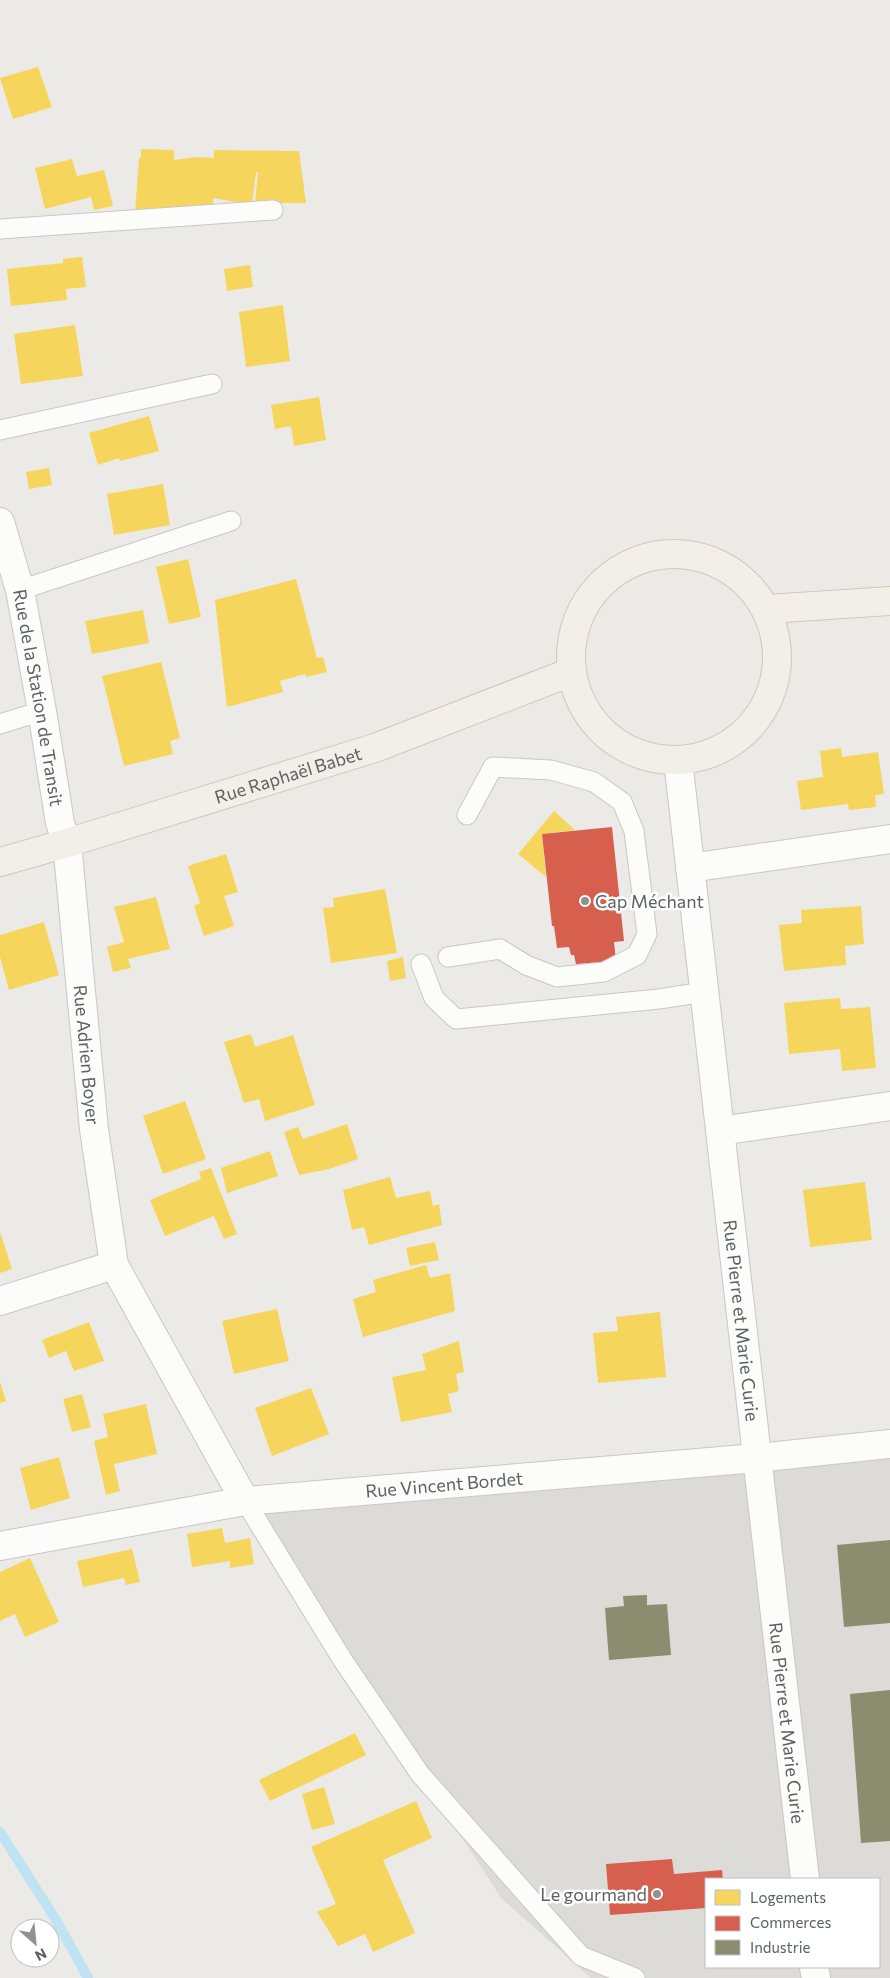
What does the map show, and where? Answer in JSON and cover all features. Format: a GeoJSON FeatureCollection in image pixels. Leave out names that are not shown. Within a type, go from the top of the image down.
{"type":"FeatureCollection","features":[{"type":"Feature","properties":{"kind":"main road"},"geometry":{"type":"LineString","coordinates":[[685,554],[718,563],[745,582],[768,609],[776,642],[775,676],[763,708],[741,735],[712,753],[678,760],[640,755],[607,737],[583,708],[571,672],[570,654],[576,620],[594,590],[619,568],[651,556],[685,554]]}},
{"type":"Feature","properties":{"kind":"main road"},"geometry":{"type":"LineString","coordinates":[[768,609],[890,601]]}},
{"type":"Feature","properties":{"kind":"main road","name":"Rue Raphaël Babet"},"geometry":{"type":"LineString","coordinates":[[0,862],[375,748],[571,672]]}},
{"type":"Feature","properties":{"kind":"street","name":"Rue de la Station de Transit"},"geometry":{"type":"LineString","coordinates":[[0,522],[4,551],[20,590],[60,823],[67,843]]}},
{"type":"Feature","properties":{"kind":"street","name":"Rue Pierre et Marie Curie"},"geometry":{"type":"LineString","coordinates":[[678,760],[805,1878]]}},
{"type":"Feature","properties":{"kind":"street"},"geometry":{"type":"LineString","coordinates":[[690,868],[890,839]]}},
{"type":"Feature","properties":{"kind":"street","name":"Rue Adrien Boyer"},"geometry":{"type":"LineString","coordinates":[[67,843],[94,1129],[114,1265],[245,1500]]}},
{"type":"Feature","properties":{"kind":"street"},"geometry":{"type":"LineString","coordinates":[[720,1131],[890,1106]]}},
{"type":"Feature","properties":{"kind":"street"},"geometry":{"type":"LineString","coordinates":[[0,1301],[114,1265]]}},
{"type":"Feature","properties":{"kind":"street","name":"Rue Vincent Bordet"},"geometry":{"type":"LineString","coordinates":[[0,1546],[245,1500],[757,1458],[890,1444]]}},
{"type":"Feature","properties":{"kind":"lane"},"geometry":{"type":"LineString","coordinates":[[0,229],[273,210]]}},
{"type":"Feature","properties":{"kind":"lane"},"geometry":{"type":"LineString","coordinates":[[0,430],[212,384]]}},
{"type":"Feature","properties":{"kind":"lane"},"geometry":{"type":"LineString","coordinates":[[20,590],[231,521]]}},
{"type":"Feature","properties":{"kind":"lane"},"geometry":{"type":"LineString","coordinates":[[0,724],[42,711]]}},
{"type":"Feature","properties":{"kind":"lane"},"geometry":{"type":"LineString","coordinates":[[448,958],[500,949],[526,965],[556,977],[604,972],[638,955],[647,934],[634,831],[622,802],[594,782],[551,770],[493,767],[467,815]]}},
{"type":"Feature","properties":{"kind":"lane"},"geometry":{"type":"LineString","coordinates":[[421,964],[434,998],[456,1019],[659,999],[704,992]]}},
{"type":"Feature","properties":{"kind":"lane"},"geometry":{"type":"LineString","coordinates":[[245,1500],[342,1659],[420,1774],[581,1956],[635,1978]]}},
{"type":"Feature","properties":{"kind":"shaded area"},"geometry":{"type":"Polygon","coordinates":[[[890,1440],[890,1978],[591,1978],[501,1898],[245,1501],[890,1440]]]}},
{"type":"Feature","properties":{"kind":"building: Logements"},"geometry":{"type":"Polygon","coordinates":[[[38,67],[52,107],[13,119],[0,78],[38,67]]]}},
{"type":"Feature","properties":{"kind":"building: Logements"},"geometry":{"type":"Polygon","coordinates":[[[141,149],[174,150],[174,160],[196,157],[214,158],[214,150],[299,151],[306,203],[255,203],[258,172],[256,172],[252,205],[213,198],[213,210],[135,212],[141,149]]]}},
{"type":"Feature","properties":{"kind":"building: Logements"},"geometry":{"type":"Polygon","coordinates":[[[72,159],[77,176],[104,170],[113,206],[94,210],[91,197],[45,209],[35,168],[72,159]]]}},
{"type":"Feature","properties":{"kind":"building: Logements"},"geometry":{"type":"Polygon","coordinates":[[[82,257],[86,287],[66,289],[67,300],[11,306],[7,269],[63,263],[63,259],[82,257]]]}},
{"type":"Feature","properties":{"kind":"building: Logements"},"geometry":{"type":"Polygon","coordinates":[[[250,265],[253,287],[227,291],[224,269],[250,265]]]}},
{"type":"Feature","properties":{"kind":"building: Logements"},"geometry":{"type":"Polygon","coordinates":[[[283,305],[290,361],[246,367],[239,312],[283,305]]]}},
{"type":"Feature","properties":{"kind":"building: Logements"},"geometry":{"type":"Polygon","coordinates":[[[75,325],[83,376],[21,384],[14,334],[75,325]]]}},
{"type":"Feature","properties":{"kind":"building: Logements"},"geometry":{"type":"Polygon","coordinates":[[[319,397],[326,440],[294,446],[291,426],[275,429],[271,405],[319,397]]]}},
{"type":"Feature","properties":{"kind":"building: Logements"},"geometry":{"type":"Polygon","coordinates":[[[149,416],[159,451],[120,461],[119,458],[98,465],[89,433],[149,416]]]}},
{"type":"Feature","properties":{"kind":"building: Logements"},"geometry":{"type":"Polygon","coordinates":[[[49,468],[52,485],[29,489],[26,472],[49,468]]]}},
{"type":"Feature","properties":{"kind":"building: Logements"},"geometry":{"type":"Polygon","coordinates":[[[163,484],[170,525],[114,535],[107,494],[163,484]]]}},
{"type":"Feature","properties":{"kind":"building: Logements"},"geometry":{"type":"Polygon","coordinates":[[[188,559],[201,617],[169,624],[156,567],[188,559]]]}},
{"type":"Feature","properties":{"kind":"building: Logements"},"geometry":{"type":"Polygon","coordinates":[[[296,579],[317,658],[323,657],[327,672],[306,677],[305,674],[280,681],[283,692],[227,707],[215,600],[296,579]]]}},
{"type":"Feature","properties":{"kind":"building: Logements"},"geometry":{"type":"Polygon","coordinates":[[[143,610],[149,643],[92,654],[85,621],[143,610]]]}},
{"type":"Feature","properties":{"kind":"building: Logements"},"geometry":{"type":"Polygon","coordinates":[[[161,662],[180,738],[170,741],[173,754],[124,766],[102,676],[161,662]]]}},
{"type":"Feature","properties":{"kind":"building: Logements"},"geometry":{"type":"Polygon","coordinates":[[[841,748],[842,757],[878,752],[884,794],[875,795],[876,807],[849,810],[848,804],[801,810],[797,781],[823,777],[820,751],[841,748]]]}},
{"type":"Feature","properties":{"kind":"building: Logements"},"geometry":{"type":"Polygon","coordinates":[[[554,811],[575,830],[542,834],[546,877],[518,854],[554,811]]]}},
{"type":"Feature","properties":{"kind":"building: Logements"},"geometry":{"type":"Polygon","coordinates":[[[226,854],[238,892],[224,896],[234,926],[204,936],[194,906],[200,903],[188,866],[226,854]]]}},
{"type":"Feature","properties":{"kind":"building: Logements"},"geometry":{"type":"Polygon","coordinates":[[[385,889],[397,953],[331,963],[323,908],[334,907],[333,898],[385,889]]]}},
{"type":"Feature","properties":{"kind":"building: Logements"},"geometry":{"type":"Polygon","coordinates":[[[156,897],[170,949],[128,959],[131,968],[113,972],[107,947],[124,942],[114,907],[156,897]]]}},
{"type":"Feature","properties":{"kind":"building: Logements"},"geometry":{"type":"Polygon","coordinates":[[[861,906],[864,944],[845,946],[846,965],[784,971],[779,925],[802,923],[801,910],[861,906]]]}},
{"type":"Feature","properties":{"kind":"building: Logements"},"geometry":{"type":"Polygon","coordinates":[[[44,922],[59,975],[9,990],[0,957],[0,935],[44,922]]]}},
{"type":"Feature","properties":{"kind":"building: Logements"},"geometry":{"type":"Polygon","coordinates":[[[403,957],[406,978],[390,981],[387,961],[403,957]]]}},
{"type":"Feature","properties":{"kind":"building: Logements"},"geometry":{"type":"Polygon","coordinates":[[[840,998],[841,1009],[870,1007],[876,1068],[842,1071],[840,1049],[789,1054],[784,1003],[840,998]]]}},
{"type":"Feature","properties":{"kind":"building: Logements"},"geometry":{"type":"Polygon","coordinates":[[[251,1034],[255,1047],[293,1035],[315,1105],[265,1121],[259,1099],[244,1103],[224,1042],[251,1034]]]}},
{"type":"Feature","properties":{"kind":"building: Logements"},"geometry":{"type":"Polygon","coordinates":[[[185,1101],[206,1159],[163,1174],[143,1116],[185,1101]]]}},
{"type":"Feature","properties":{"kind":"building: Logements"},"geometry":{"type":"Polygon","coordinates":[[[347,1124],[358,1159],[329,1169],[299,1175],[284,1132],[298,1127],[303,1139],[347,1124]]]}},
{"type":"Feature","properties":{"kind":"building: Logements"},"geometry":{"type":"Polygon","coordinates":[[[270,1151],[278,1176],[227,1193],[221,1168],[270,1151]]]}},
{"type":"Feature","properties":{"kind":"building: Logements"},"geometry":{"type":"Polygon","coordinates":[[[211,1168],[237,1234],[224,1239],[214,1216],[165,1236],[150,1200],[201,1179],[199,1172],[211,1168]]]}},
{"type":"Feature","properties":{"kind":"building: Logements"},"geometry":{"type":"Polygon","coordinates":[[[390,1177],[396,1198],[430,1191],[433,1206],[439,1204],[442,1225],[369,1245],[364,1227],[352,1230],[343,1190],[390,1177]]]}},
{"type":"Feature","properties":{"kind":"building: Logements"},"geometry":{"type":"Polygon","coordinates":[[[865,1182],[872,1240],[810,1247],[803,1190],[865,1182]]]}},
{"type":"Feature","properties":{"kind":"building: Logements"},"geometry":{"type":"Polygon","coordinates":[[[0,1232],[12,1269],[0,1273],[0,1232]]]}},
{"type":"Feature","properties":{"kind":"building: Logements"},"geometry":{"type":"Polygon","coordinates":[[[435,1242],[439,1260],[410,1266],[406,1248],[435,1242]]]}},
{"type":"Feature","properties":{"kind":"building: Logements"},"geometry":{"type":"Polygon","coordinates":[[[426,1265],[430,1278],[450,1273],[455,1311],[363,1337],[353,1299],[376,1292],[373,1280],[426,1265]]]}},
{"type":"Feature","properties":{"kind":"building: Logements"},"geometry":{"type":"Polygon","coordinates":[[[277,1309],[289,1361],[234,1374],[222,1321],[277,1309]]]}},
{"type":"Feature","properties":{"kind":"building: Logements"},"geometry":{"type":"Polygon","coordinates":[[[660,1312],[666,1377],[598,1383],[593,1333],[618,1331],[616,1317],[660,1312]]]}},
{"type":"Feature","properties":{"kind":"building: Logements"},"geometry":{"type":"Polygon","coordinates":[[[89,1322],[104,1361],[74,1371],[66,1351],[49,1358],[42,1340],[89,1322]]]}},
{"type":"Feature","properties":{"kind":"building: Logements"},"geometry":{"type":"Polygon","coordinates":[[[459,1341],[464,1372],[456,1374],[459,1391],[448,1394],[452,1412],[401,1422],[392,1377],[426,1370],[422,1354],[459,1341]]]}},
{"type":"Feature","properties":{"kind":"building: Logements"},"geometry":{"type":"Polygon","coordinates":[[[0,1382],[6,1401],[0,1403],[0,1382]]]}},
{"type":"Feature","properties":{"kind":"building: Logements"},"geometry":{"type":"Polygon","coordinates":[[[311,1388],[329,1434],[272,1456],[255,1408],[311,1388]]]}},
{"type":"Feature","properties":{"kind":"building: Logements"},"geometry":{"type":"Polygon","coordinates":[[[82,1394],[91,1427],[72,1432],[63,1399],[82,1394]]]}},
{"type":"Feature","properties":{"kind":"building: Logements"},"geometry":{"type":"Polygon","coordinates":[[[146,1404],[157,1454],[114,1464],[120,1491],[106,1495],[94,1441],[108,1437],[103,1414],[146,1404]]]}},
{"type":"Feature","properties":{"kind":"building: Logements"},"geometry":{"type":"Polygon","coordinates":[[[59,1457],[70,1498],[31,1510],[20,1468],[59,1457]]]}},
{"type":"Feature","properties":{"kind":"building: Logements"},"geometry":{"type":"Polygon","coordinates":[[[222,1528],[225,1543],[250,1538],[254,1564],[230,1568],[230,1561],[192,1567],[187,1534],[222,1528]]]}},
{"type":"Feature","properties":{"kind":"building: Logements"},"geometry":{"type":"Polygon","coordinates":[[[132,1549],[140,1582],[126,1585],[124,1578],[83,1587],[77,1561],[132,1549]]]}},
{"type":"Feature","properties":{"kind":"building: Logements"},"geometry":{"type":"Polygon","coordinates":[[[30,1558],[59,1622],[25,1637],[15,1614],[0,1621],[0,1572],[30,1558]]]}},
{"type":"Feature","properties":{"kind":"building: Logements"},"geometry":{"type":"Polygon","coordinates":[[[355,1733],[366,1755],[270,1801],[259,1780],[355,1733]]]}},
{"type":"Feature","properties":{"kind":"building: Logements"},"geometry":{"type":"Polygon","coordinates":[[[324,1787],[335,1824],[312,1830],[302,1794],[324,1787]]]}},
{"type":"Feature","properties":{"kind":"building: Logements"},"geometry":{"type":"Polygon","coordinates":[[[416,1801],[432,1838],[383,1860],[415,1933],[373,1952],[365,1934],[338,1946],[317,1912],[336,1904],[311,1847],[416,1801]]]}},
{"type":"Feature","properties":{"kind":"building: Commerces","name":"Cap Méchant"},"geometry":{"type":"Polygon","coordinates":[[[612,827],[624,941],[614,942],[616,961],[576,964],[574,955],[571,955],[569,947],[557,948],[554,926],[552,926],[542,834],[612,827]]]}},
{"type":"Feature","properties":{"kind":"building: Commerces","name":"Le gourmand"},"geometry":{"type":"Polygon","coordinates":[[[672,1859],[674,1874],[722,1870],[723,1878],[705,1878],[705,1908],[610,1915],[606,1864],[672,1859]]]}},
{"type":"Feature","properties":{"kind":"building: Industrie"},"geometry":{"type":"Polygon","coordinates":[[[890,1540],[890,1623],[844,1627],[837,1545],[890,1540]]]}},
{"type":"Feature","properties":{"kind":"building: Industrie"},"geometry":{"type":"Polygon","coordinates":[[[647,1595],[647,1605],[667,1604],[671,1655],[609,1660],[605,1608],[624,1606],[623,1596],[647,1595]]]}},
{"type":"Feature","properties":{"kind":"building: Industrie"},"geometry":{"type":"Polygon","coordinates":[[[890,1690],[890,1841],[861,1843],[850,1694],[890,1690]]]}},
{"type":"Feature","properties":{"kind":"waterway"},"geometry":{"type":"LineString","coordinates":[[0,1832],[56,1920],[88,1978]]}},
{"type":"Feature","properties":{"kind":"place","name":"Cap Méchant"},"geometry":{"type":"Point","coordinates":[585,901]}},
{"type":"Feature","properties":{"kind":"place","name":"Le gourmand"},"geometry":{"type":"Point","coordinates":[657,1894]}}]}
